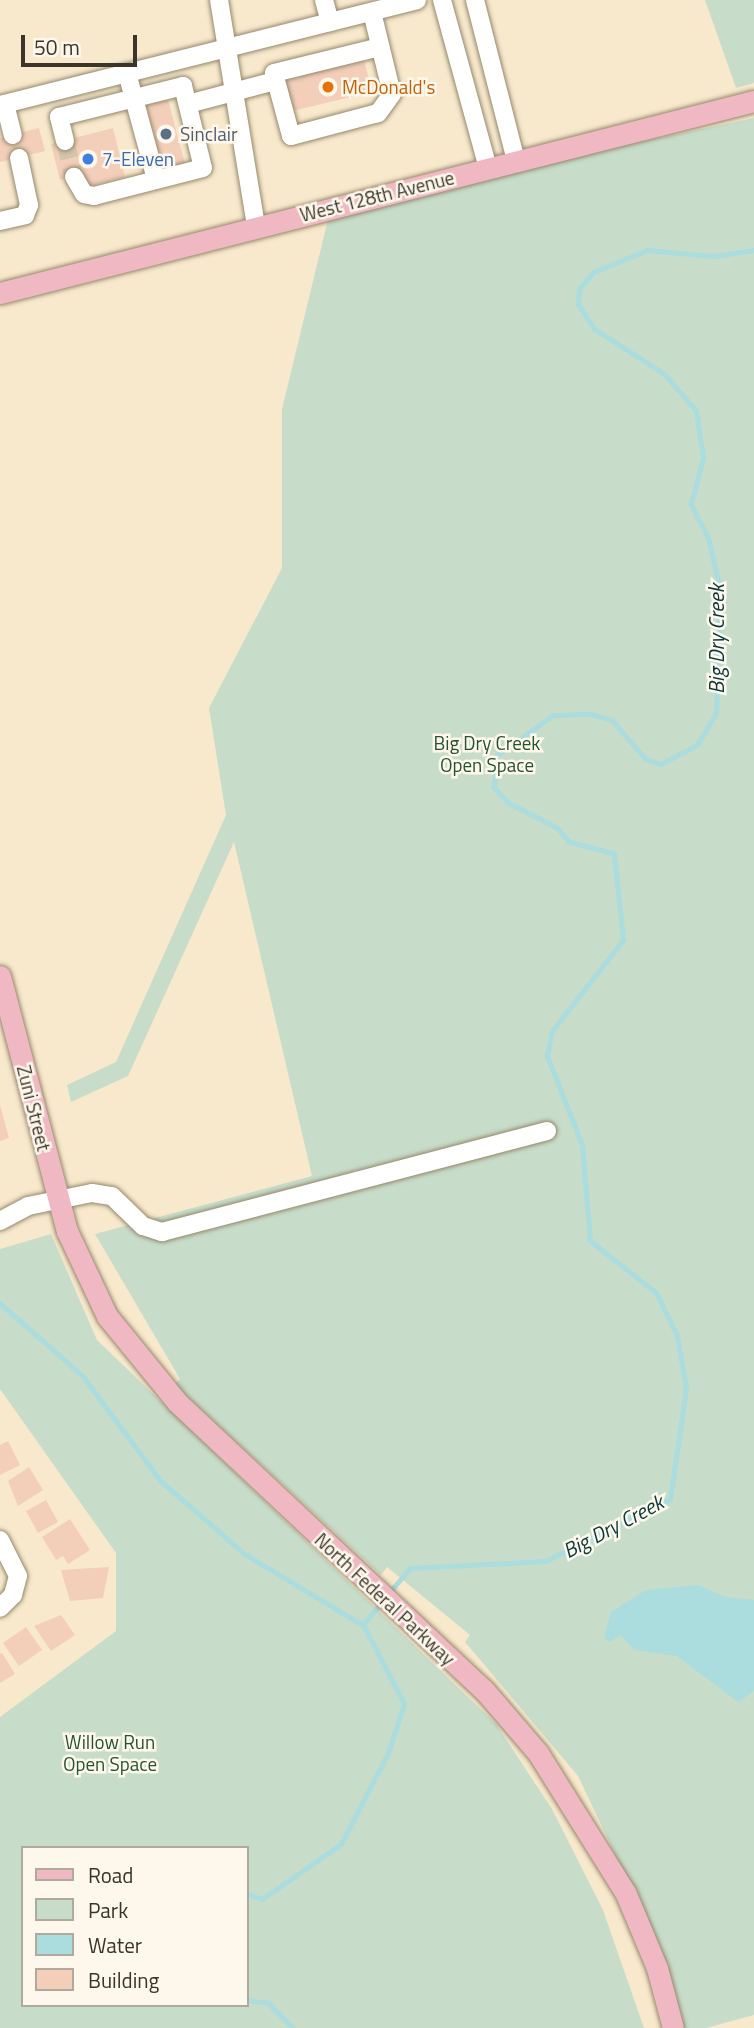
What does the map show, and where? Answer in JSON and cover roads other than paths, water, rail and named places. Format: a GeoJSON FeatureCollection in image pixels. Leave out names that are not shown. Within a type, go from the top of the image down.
{"type":"FeatureCollection","features":[{"type":"Feature","properties":{"kind":"main road","name":"West 128th Avenue"},"geometry":{"type":"LineString","coordinates":[[0,293],[754,101]]}},
{"type":"Feature","properties":{"kind":"main road","name":"Zuni Street"},"geometry":{"type":"LineString","coordinates":[[1,987],[57,1199]]}},
{"type":"Feature","properties":{"kind":"main road","name":"North Federal Parkway"},"geometry":{"type":"LineString","coordinates":[[57,1199],[77,1261],[126,1345],[178,1403],[453,1664],[538,1753],[612,1866],[657,1968],[673,2028]]}},
{"type":"Feature","properties":{"kind":"street"},"geometry":{"type":"LineString","coordinates":[[219,0],[256,227]]}},
{"type":"Feature","properties":{"kind":"street"},"geometry":{"type":"LineString","coordinates":[[324,0],[330,22]]}},
{"type":"Feature","properties":{"kind":"street"},"geometry":{"type":"LineString","coordinates":[[13,135],[3,104],[417,0]]}},
{"type":"Feature","properties":{"kind":"street"},"geometry":{"type":"LineString","coordinates":[[442,0],[488,168]]}},
{"type":"Feature","properties":{"kind":"street"},"geometry":{"type":"LineString","coordinates":[[475,0],[516,161]]}},
{"type":"Feature","properties":{"kind":"street"},"geometry":{"type":"LineString","coordinates":[[372,12],[392,94],[378,113],[291,136],[274,73],[380,47]]}},
{"type":"Feature","properties":{"kind":"street"},"geometry":{"type":"LineString","coordinates":[[127,73],[156,179]]}},
{"type":"Feature","properties":{"kind":"street"},"geometry":{"type":"LineString","coordinates":[[188,104],[275,81]]}},
{"type":"Feature","properties":{"kind":"street"},"geometry":{"type":"LineString","coordinates":[[65,141],[60,117],[183,86],[204,168],[94,196],[84,194],[74,177]]}},
{"type":"Feature","properties":{"kind":"street"},"geometry":{"type":"LineString","coordinates":[[0,221],[24,215],[29,205],[19,158]]}},
{"type":"Feature","properties":{"kind":"street"},"geometry":{"type":"LineString","coordinates":[[0,1221],[57,1199],[112,1196],[143,1226],[162,1232],[547,1131]]}},
{"type":"Feature","properties":{"kind":"street"},"geometry":{"type":"LineString","coordinates":[[0,1540],[18,1576],[13,1595],[0,1608]]}},
{"type":"Feature","properties":{"kind":"water"},"geometry":{"type":"Polygon","coordinates":[[[698,1585],[725,1597],[754,1600],[754,1691],[738,1702],[677,1656],[635,1650],[620,1635],[610,1642],[604,1638],[611,1612],[646,1590],[698,1585]]]}},
{"type":"Feature","properties":{"kind":"waterway","name":"Big Dry Creek"},"geometry":{"type":"LineString","coordinates":[[389,1593],[410,1568],[546,1561],[670,1499],[686,1389],[677,1336],[656,1293],[590,1241],[582,1145],[547,1056],[552,1031],[623,940],[614,854],[569,842],[557,828],[508,803],[494,788],[496,756],[553,715],[591,714],[612,720],[646,759],[661,764],[697,745],[716,713],[720,590],[708,538],[691,504],[703,458],[696,411],[664,374],[594,329],[578,304],[579,289],[594,272],[647,250],[714,256],[754,250]]}},
{"type":"Feature","properties":{"kind":"waterway"},"geometry":{"type":"LineString","coordinates":[[0,1303],[83,1376],[161,1481],[245,1554],[363,1625]]}},
{"type":"Feature","properties":{"kind":"waterway","name":"Big Dry Creek"},"geometry":{"type":"LineString","coordinates":[[248,1894],[262,1899],[341,1844],[388,1753],[404,1704],[363,1625],[381,1603]]}},
{"type":"Feature","properties":{"kind":"waterway","name":"Big Dry Creek"},"geometry":{"type":"LineString","coordinates":[[248,2000],[269,2003],[293,2028]]}},
{"type":"Feature","properties":{"kind":"tunnel"},"geometry":{"type":"LineString","coordinates":[[65,141],[74,177]]}},
{"type":"Feature","properties":{"kind":"place","name":"McDonald's"},"geometry":{"type":"Point","coordinates":[328,87]}},
{"type":"Feature","properties":{"kind":"place","name":"Sinclair"},"geometry":{"type":"Point","coordinates":[166,134]}},
{"type":"Feature","properties":{"kind":"place","name":"7-Eleven"},"geometry":{"type":"Point","coordinates":[88,159]}},
{"type":"Feature","properties":{"kind":"park label","name":"Big Dry Creek Open Space"},"geometry":{"type":"Point","coordinates":[487,754]}},
{"type":"Feature","properties":{"kind":"park label","name":"Willow Run Open Space"},"geometry":{"type":"Point","coordinates":[110,1753]}}]}
